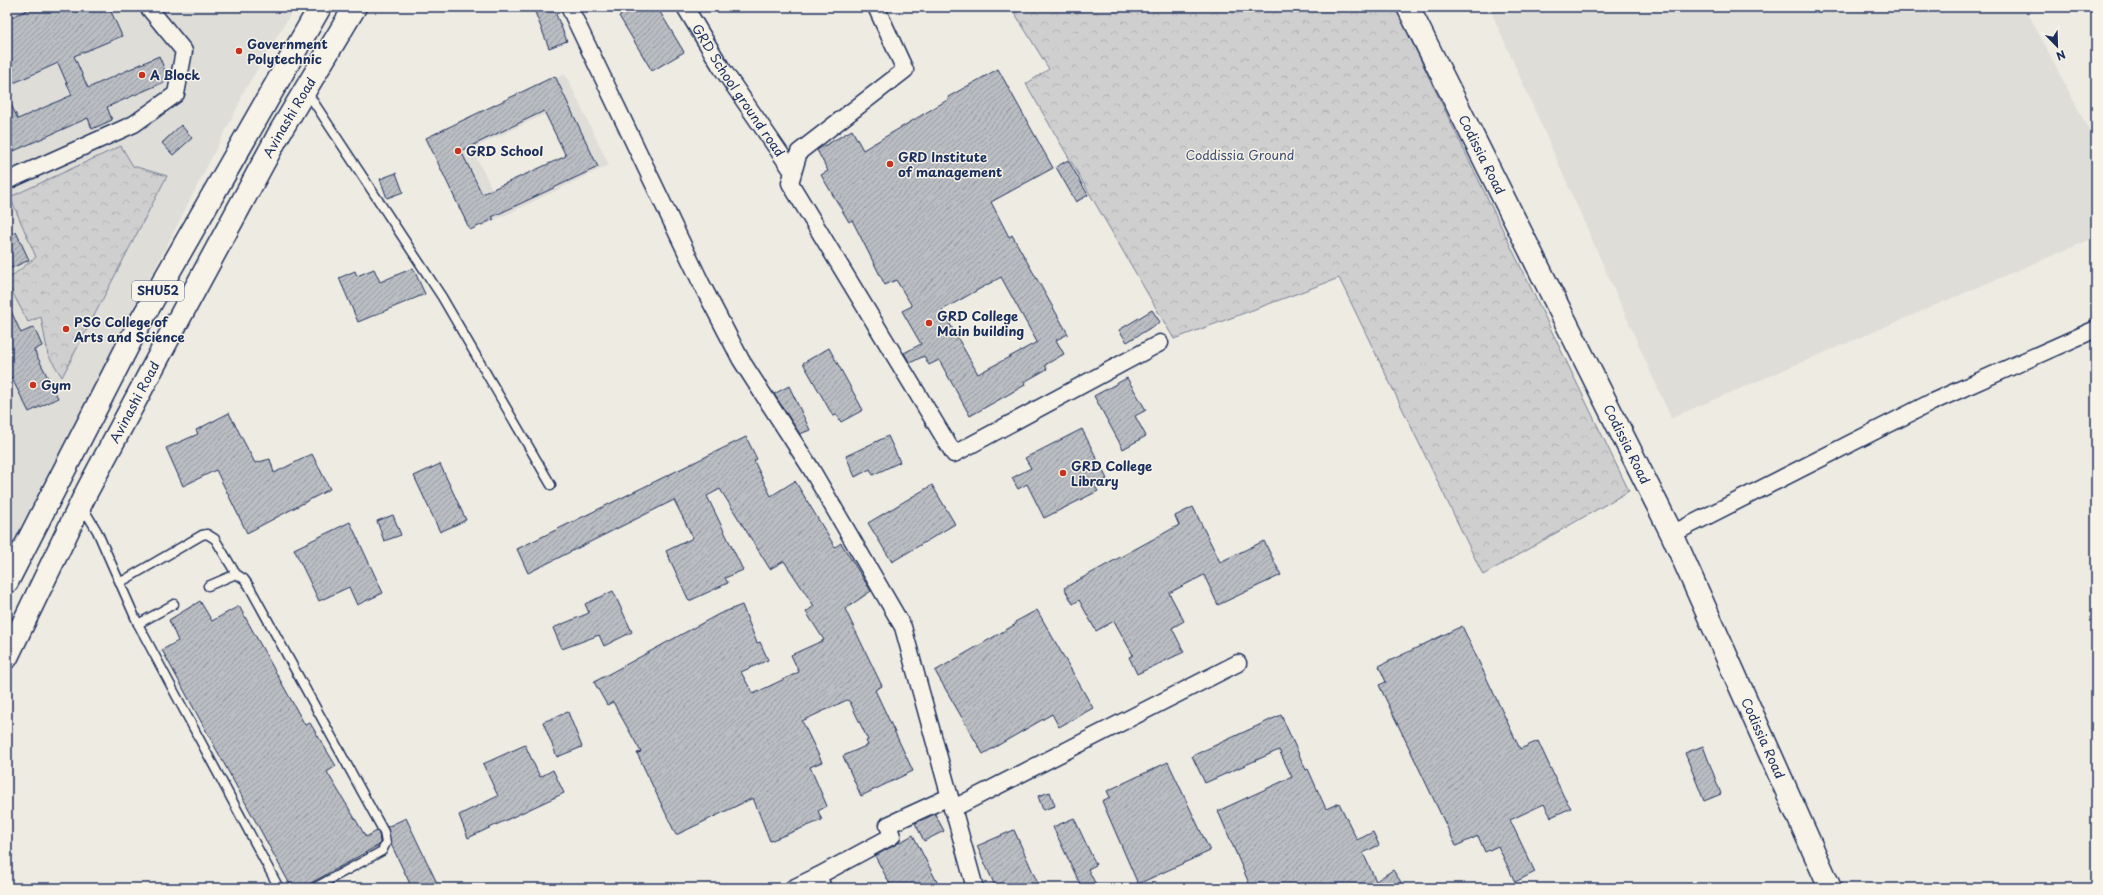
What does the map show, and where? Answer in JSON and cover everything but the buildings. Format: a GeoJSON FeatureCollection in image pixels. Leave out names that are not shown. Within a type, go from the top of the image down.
{"type":"FeatureCollection","features":[{"type":"Feature","properties":{"kind":"main road","name":"SHU52"},"geometry":{"type":"LineString","coordinates":[[7,582],[138,326],[320,7]]}},
{"type":"Feature","properties":{"kind":"main road","name":"Avinashi Road"},"geometry":{"type":"LineString","coordinates":[[7,657],[81,504],[175,325],[280,132],[355,7]]}},
{"type":"Feature","properties":{"kind":"main road","name":"Codissia Road"},"geometry":{"type":"LineString","coordinates":[[1408,7],[1672,534],[1830,888]]}},
{"type":"Feature","properties":{"kind":"street"},"geometry":{"type":"LineString","coordinates":[[7,181],[134,124],[176,94],[184,51],[148,7]]}},
{"type":"Feature","properties":{"kind":"street"},"geometry":{"type":"LineString","coordinates":[[569,7],[702,285],[741,360],[810,467],[903,627],[975,888]]}},
{"type":"Feature","properties":{"kind":"street","name":"GRD School ground road"},"geometry":{"type":"LineString","coordinates":[[685,7],[721,67],[793,172]]}},
{"type":"Feature","properties":{"kind":"street"},"geometry":{"type":"LineString","coordinates":[[876,7],[905,70],[799,152],[790,183],[954,454],[1160,343]]}},
{"type":"Feature","properties":{"kind":"street"},"geometry":{"type":"LineString","coordinates":[[1672,534],[1932,402],[2096,329]]}},
{"type":"Feature","properties":{"kind":"street"},"geometry":{"type":"LineString","coordinates":[[793,888],[820,882],[892,836],[888,825],[951,803],[1238,663]]}},
{"type":"Feature","properties":{"kind":"lane"},"geometry":{"type":"LineString","coordinates":[[306,90],[442,297],[551,484]]}},
{"type":"Feature","properties":{"kind":"lane"},"geometry":{"type":"LineString","coordinates":[[81,504],[97,531],[138,624],[279,888]]}},
{"type":"Feature","properties":{"kind":"lane"},"geometry":{"type":"LineString","coordinates":[[120,582],[202,535],[207,534],[215,539],[236,574],[244,579],[249,586],[384,832],[386,843],[382,851],[314,888]]}},
{"type":"Feature","properties":{"kind":"lane"},"geometry":{"type":"LineString","coordinates":[[208,586],[236,574]]}},
{"type":"Feature","properties":{"kind":"lane"},"geometry":{"type":"LineString","coordinates":[[138,624],[174,604]]}},
{"type":"Feature","properties":{"kind":"shaded area","name":"PSG College of Arts and Science"},"geometry":{"type":"Polygon","coordinates":[[[7,7],[295,7],[241,96],[242,98],[7,559],[7,7]]]}},
{"type":"Feature","properties":{"kind":"shaded area"},"geometry":{"type":"Polygon","coordinates":[[[1489,7],[2025,7],[2096,144],[2096,237],[1671,418],[1489,7]]]}},
{"type":"Feature","properties":{"kind":"shaded area","name":"GRD School"},"geometry":{"type":"Polygon","coordinates":[[[565,74],[609,165],[481,227],[437,136],[565,74]],[[554,110],[472,149],[493,191],[575,152],[554,110]]]}},
{"type":"Feature","properties":{"kind":"green space","name":"Coddissia Ground"},"geometry":{"type":"Polygon","coordinates":[[[1011,7],[1395,7],[1629,491],[1483,575],[1339,278],[1174,339],[1026,84],[1049,69],[1011,7]]]}},
{"type":"Feature","properties":{"kind":"green space"},"geometry":{"type":"Polygon","coordinates":[[[121,146],[133,166],[167,176],[62,377],[48,355],[41,317],[28,322],[7,282],[7,280],[36,257],[10,197],[121,146]]]}},
{"type":"Feature","properties":{"kind":"place","name":"Government Polytechnic"},"geometry":{"type":"Point","coordinates":[239,51]}},
{"type":"Feature","properties":{"kind":"place","name":"A Block"},"geometry":{"type":"Point","coordinates":[142,75]}},
{"type":"Feature","properties":{"kind":"place","name":"GRD School"},"geometry":{"type":"Point","coordinates":[458,151]}},
{"type":"Feature","properties":{"kind":"place","name":"GRD Institute of management"},"geometry":{"type":"Point","coordinates":[890,164]}},
{"type":"Feature","properties":{"kind":"place","name":"GRD College Main building"},"geometry":{"type":"Point","coordinates":[929,323]}},
{"type":"Feature","properties":{"kind":"place","name":"PSG College of Arts and Science"},"geometry":{"type":"Point","coordinates":[66,329]}},
{"type":"Feature","properties":{"kind":"place","name":"Gym"},"geometry":{"type":"Point","coordinates":[33,385]}},
{"type":"Feature","properties":{"kind":"place","name":"GRD College Library"},"geometry":{"type":"Point","coordinates":[1063,473]}}]}
